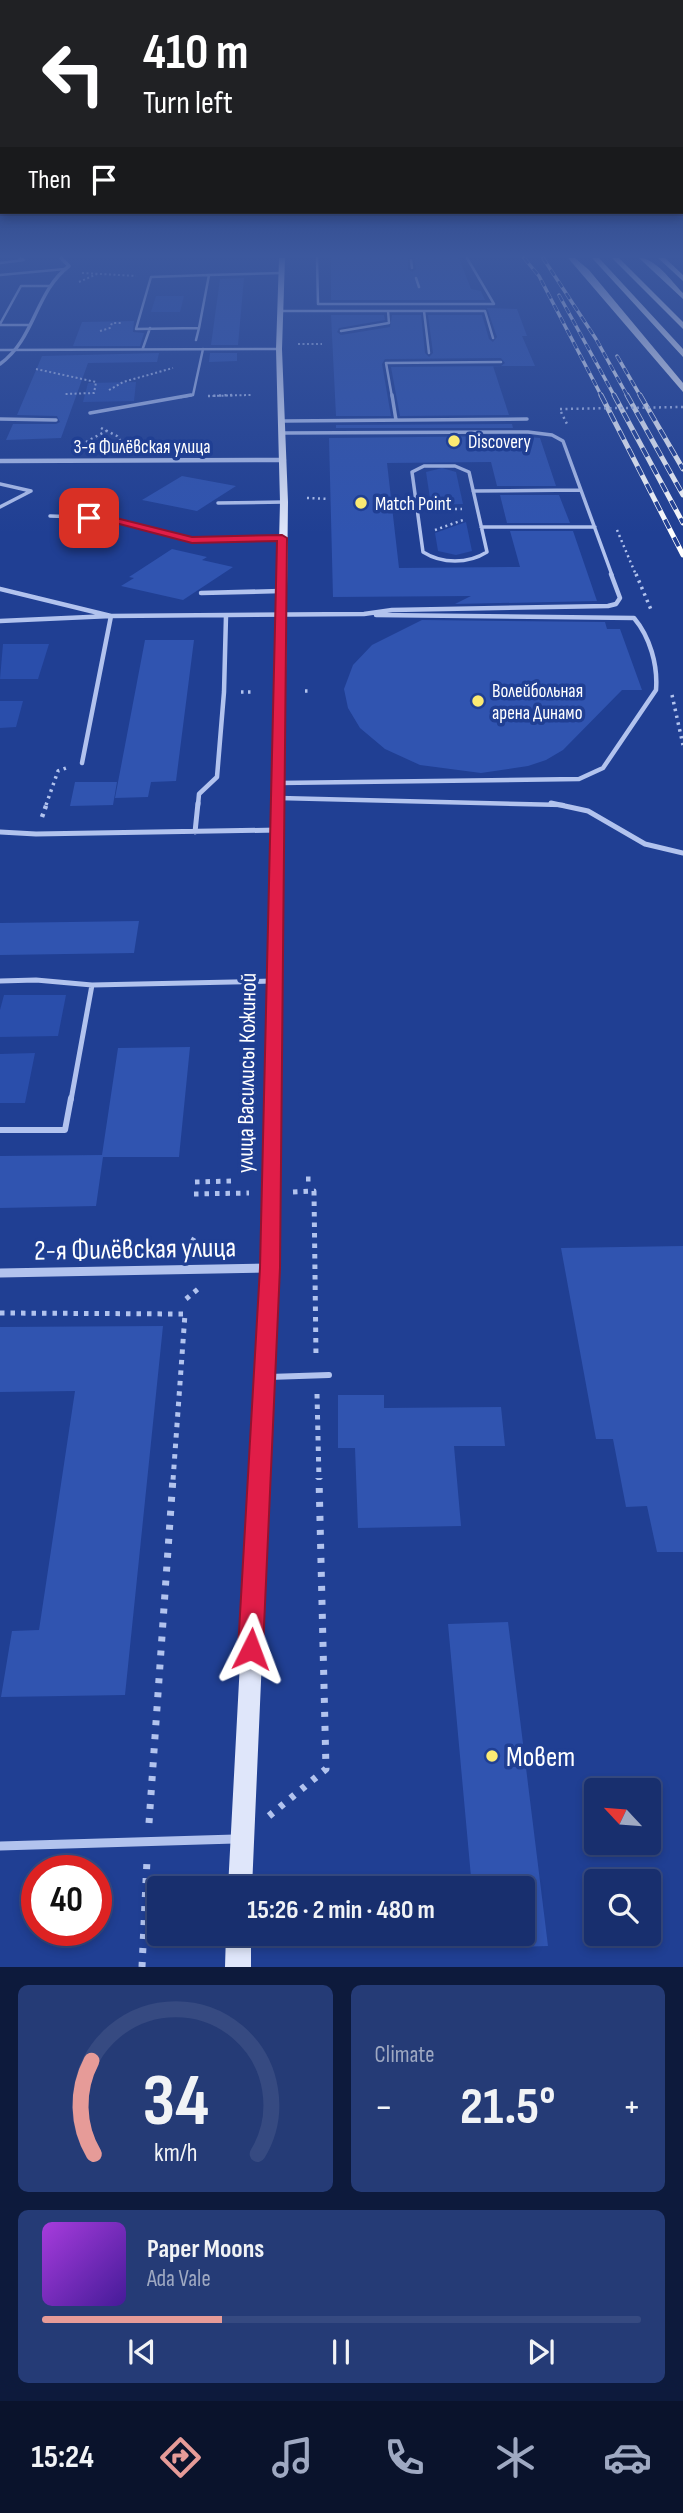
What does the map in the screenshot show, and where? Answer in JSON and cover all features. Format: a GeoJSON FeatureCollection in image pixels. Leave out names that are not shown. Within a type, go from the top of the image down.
{"type":"FeatureCollection","features":[{"type":"Feature","properties":{"kind":"main road"},"geometry":{"type":"LineString","coordinates":[[650,350],[683,389]]}},
{"type":"Feature","properties":{"kind":"street"},"geometry":{"type":"LineString","coordinates":[[0,364],[18,350]]}},
{"type":"Feature","properties":{"kind":"street","name":"улица Василисы Кожиной"},"geometry":{"type":"LineString","coordinates":[[240,1876],[270,1268],[284,502],[284,433],[279,350]]}},
{"type":"Feature","properties":{"kind":"street","name":"3-я Филёвская улица"},"geometry":{"type":"LineString","coordinates":[[0,461],[284,460]]}},
{"type":"Feature","properties":{"kind":"street","name":"2-я Филёвская улица"},"geometry":{"type":"LineString","coordinates":[[0,1273],[270,1268]]}},
{"type":"Feature","properties":{"kind":"street"},"geometry":{"type":"LineString","coordinates":[[238,1967],[239,1946]]}},
{"type":"Feature","properties":{"kind":"lane"},"geometry":{"type":"LineString","coordinates":[[90,413],[193,396],[203,350]]}},
{"type":"Feature","properties":{"kind":"lane"},"geometry":{"type":"LineString","coordinates":[[396,420],[386,363],[501,362]]}},
{"type":"Feature","properties":{"kind":"lane"},"geometry":{"type":"LineString","coordinates":[[0,419],[56,420]]}},
{"type":"Feature","properties":{"kind":"lane"},"geometry":{"type":"LineString","coordinates":[[283,421],[527,419]]}},
{"type":"Feature","properties":{"kind":"lane"},"geometry":{"type":"LineString","coordinates":[[284,433],[547,434],[563,441],[620,597],[616,604],[364,614]]}},
{"type":"Feature","properties":{"kind":"lane"},"geometry":{"type":"LineString","coordinates":[[420,467],[465,468],[469,472],[473,491],[487,552],[474,559],[430,557],[423,552],[412,472],[420,467]]}},
{"type":"Feature","properties":{"kind":"lane"},"geometry":{"type":"LineString","coordinates":[[0,484],[31,491],[0,507]]}},
{"type":"Feature","properties":{"kind":"lane"},"geometry":{"type":"LineString","coordinates":[[473,491],[581,491]]}},
{"type":"Feature","properties":{"kind":"lane"},"geometry":{"type":"LineString","coordinates":[[218,503],[284,502]]}},
{"type":"Feature","properties":{"kind":"lane"},"geometry":{"type":"LineString","coordinates":[[50,516],[108,519],[192,540],[282,538]]}},
{"type":"Feature","properties":{"kind":"lane"},"geometry":{"type":"LineString","coordinates":[[481,527],[595,527]]}},
{"type":"Feature","properties":{"kind":"lane"},"geometry":{"type":"LineString","coordinates":[[0,589],[111,616]]}},
{"type":"Feature","properties":{"kind":"lane"},"geometry":{"type":"LineString","coordinates":[[201,593],[281,591]]}},
{"type":"Feature","properties":{"kind":"lane"},"geometry":{"type":"LineString","coordinates":[[0,621],[111,616],[364,614],[634,618],[646,633],[656,690],[603,768],[579,779],[279,783]]}},
{"type":"Feature","properties":{"kind":"lane"},"geometry":{"type":"LineString","coordinates":[[82,762],[111,616]]}},
{"type":"Feature","properties":{"kind":"lane"},"geometry":{"type":"LineString","coordinates":[[195,832],[199,794],[217,777],[224,692],[226,616]]}},
{"type":"Feature","properties":{"kind":"lane"},"geometry":{"type":"LineString","coordinates":[[279,798],[562,805],[595,814],[644,845],[662,852],[683,853]]}},
{"type":"Feature","properties":{"kind":"lane"},"geometry":{"type":"LineString","coordinates":[[0,832],[36,834],[278,830]]}},
{"type":"Feature","properties":{"kind":"lane"},"geometry":{"type":"LineString","coordinates":[[0,981],[36,980],[92,985],[275,981]]}},
{"type":"Feature","properties":{"kind":"lane"},"geometry":{"type":"LineString","coordinates":[[0,1130],[65,1130],[92,985]]}},
{"type":"Feature","properties":{"kind":"lane"},"geometry":{"type":"LineString","coordinates":[[264,1377],[329,1375]]}},
{"type":"Feature","properties":{"kind":"lane"},"geometry":{"type":"LineString","coordinates":[[0,1846],[242,1839]]}},
{"type":"Feature","properties":{"kind":"path"},"geometry":{"type":"LineString","coordinates":[[105,393],[123,382],[198,364]]}},
{"type":"Feature","properties":{"kind":"path"},"geometry":{"type":"LineString","coordinates":[[37,369],[96,382],[94,393],[65,394]]}},
{"type":"Feature","properties":{"kind":"path"},"geometry":{"type":"LineString","coordinates":[[193,396],[251,396]]}},
{"type":"Feature","properties":{"kind":"path"},"geometry":{"type":"LineString","coordinates":[[559,409],[683,407]]}},
{"type":"Feature","properties":{"kind":"path"},"geometry":{"type":"LineString","coordinates":[[85,443],[107,431]]}},
{"type":"Feature","properties":{"kind":"path"},"geometry":{"type":"LineString","coordinates":[[307,498],[328,499]]}},
{"type":"Feature","properties":{"kind":"path"},"geometry":{"type":"LineString","coordinates":[[418,509],[477,509]]}},
{"type":"Feature","properties":{"kind":"path"},"geometry":{"type":"LineString","coordinates":[[421,535],[479,515]]}},
{"type":"Feature","properties":{"kind":"path"},"geometry":{"type":"LineString","coordinates":[[305,691],[312,691]]}},
{"type":"Feature","properties":{"kind":"path"},"geometry":{"type":"LineString","coordinates":[[237,692],[254,692]]}},
{"type":"Feature","properties":{"kind":"path"},"geometry":{"type":"LineString","coordinates":[[36,834],[58,771],[82,762]]}},
{"type":"Feature","properties":{"kind":"path"},"geometry":{"type":"LineString","coordinates":[[306,1179],[314,1179]]}},
{"type":"Feature","properties":{"kind":"path"},"geometry":{"type":"LineString","coordinates":[[195,1182],[231,1181]]}},
{"type":"Feature","properties":{"kind":"path"},"geometry":{"type":"LineString","coordinates":[[242,1839],[326,1769],[314,1191]]}},
{"type":"Feature","properties":{"kind":"path"},"geometry":{"type":"LineString","coordinates":[[0,1313],[185,1314],[148,1840],[142,1967]]}},
{"type":"Feature","properties":{"kind":"shaded area"},"geometry":{"type":"Polygon","coordinates":[[[136,382],[134,401],[83,402],[88,383],[136,382]]]}},
{"type":"Feature","properties":{"kind":"shaded area"},"geometry":{"type":"Polygon","coordinates":[[[442,468],[456,472],[463,504],[431,505],[426,472],[442,468]]]}},
{"type":"Feature","properties":{"kind":"shaded area"},"geometry":{"type":"Polygon","coordinates":[[[466,522],[472,551],[456,555],[438,551],[435,533],[466,522]]]}},
{"type":"Feature","properties":{"kind":"shaded area"},"geometry":{"type":"Polygon","coordinates":[[[3,644],[49,644],[38,679],[0,679],[3,644]]]}},
{"type":"Feature","properties":{"kind":"shaded area"},"geometry":{"type":"Polygon","coordinates":[[[0,701],[23,701],[16,727],[0,728],[0,701]]]}},
{"type":"Feature","properties":{"kind":"shaded area"},"geometry":{"type":"Polygon","coordinates":[[[4,995],[66,995],[58,1036],[0,1037],[0,1010],[4,995]]]}},
{"type":"Feature","properties":{"kind":"shaded area"},"geometry":{"type":"Polygon","coordinates":[[[35,1053],[25,1103],[0,1103],[0,1054],[35,1053]]]}},
{"type":"Feature","properties":{"kind":"building"},"geometry":{"type":"Polygon","coordinates":[[[333,350],[425,350],[429,357],[433,350],[528,350],[535,366],[501,366],[505,363],[501,358],[385,359],[382,364],[391,416],[336,416],[333,350]]]}},
{"type":"Feature","properties":{"kind":"building"},"geometry":{"type":"Polygon","coordinates":[[[159,353],[157,362],[88,363],[61,438],[6,440],[13,424],[60,422],[57,416],[17,415],[42,356],[159,353]]]}},
{"type":"Feature","properties":{"kind":"building"},"geometry":{"type":"Polygon","coordinates":[[[210,353],[237,353],[237,361],[209,362],[210,353]]]}},
{"type":"Feature","properties":{"kind":"building"},"geometry":{"type":"Polygon","coordinates":[[[493,366],[509,415],[400,416],[391,367],[493,366]]]}},
{"type":"Feature","properties":{"kind":"building"},"geometry":{"type":"Polygon","coordinates":[[[512,424],[513,428],[336,428],[336,425],[512,424]]]}},
{"type":"Feature","properties":{"kind":"building","name":"Match Point"},"geometry":{"type":"Polygon","coordinates":[[[329,438],[540,438],[556,486],[497,486],[491,462],[387,463],[399,568],[520,567],[510,531],[573,531],[597,601],[455,604],[471,596],[333,597],[329,438]]]}},
{"type":"Feature","properties":{"kind":"building"},"geometry":{"type":"Polygon","coordinates":[[[182,476],[236,486],[197,511],[142,500],[182,476]]]}},
{"type":"Feature","properties":{"kind":"building","name":"Match Point"},"geometry":{"type":"Polygon","coordinates":[[[500,495],[559,495],[570,523],[507,523],[500,495]]]}},
{"type":"Feature","properties":{"kind":"building"},"geometry":{"type":"Polygon","coordinates":[[[172,549],[207,557],[202,560],[233,567],[183,600],[121,586],[134,578],[129,577],[172,549]]]}},
{"type":"Feature","properties":{"kind":"building","name":"Волейбольная арена Динамо"},"geometry":{"type":"Polygon","coordinates":[[[422,620],[605,622],[607,629],[620,629],[642,690],[622,690],[563,750],[546,760],[528,766],[481,773],[420,765],[385,749],[360,728],[348,708],[344,689],[353,665],[372,645],[422,620]]]}},
{"type":"Feature","properties":{"kind":"building"},"geometry":{"type":"Polygon","coordinates":[[[145,640],[194,640],[176,781],[151,782],[148,797],[115,798],[145,640]]]}},
{"type":"Feature","properties":{"kind":"building"},"geometry":{"type":"Polygon","coordinates":[[[75,782],[117,782],[113,805],[70,806],[75,782]]]}},
{"type":"Feature","properties":{"kind":"building"},"geometry":{"type":"Polygon","coordinates":[[[139,921],[134,953],[0,955],[0,923],[139,921]]]}},
{"type":"Feature","properties":{"kind":"building"},"geometry":{"type":"Polygon","coordinates":[[[190,1047],[179,1157],[103,1157],[96,1206],[0,1208],[0,1156],[102,1155],[118,1048],[190,1047]]]}},
{"type":"Feature","properties":{"kind":"building"},"geometry":{"type":"Polygon","coordinates":[[[683,1246],[683,1552],[657,1552],[647,1506],[626,1507],[613,1439],[596,1439],[561,1248],[683,1246]]]}},
{"type":"Feature","properties":{"kind":"building"},"geometry":{"type":"Polygon","coordinates":[[[163,1326],[125,1695],[1,1697],[12,1631],[39,1630],[75,1391],[0,1392],[0,1327],[163,1326]]]}},
{"type":"Feature","properties":{"kind":"building"},"geometry":{"type":"Polygon","coordinates":[[[338,1395],[384,1395],[384,1408],[501,1407],[505,1446],[454,1446],[461,1526],[358,1528],[355,1448],[338,1448],[338,1395]]]}},
{"type":"Feature","properties":{"kind":"building","name":"Мовет"},"geometry":{"type":"Polygon","coordinates":[[[508,1622],[548,1946],[478,1948],[535,1946],[535,1876],[471,1876],[448,1624],[508,1622]]]}},
{"type":"Feature","properties":{"kind":"railway"},"geometry":{"type":"LineString","coordinates":[[577,350],[602,397]]}},
{"type":"Feature","properties":{"kind":"railway"},"geometry":{"type":"LineString","coordinates":[[589,350],[615,397]]}},
{"type":"Feature","properties":{"kind":"railway"},"geometry":{"type":"LineString","coordinates":[[602,350],[628,397]]}},
{"type":"Feature","properties":{"kind":"railway"},"geometry":{"type":"LineString","coordinates":[[617,356],[641,397]]}},
{"type":"Feature","properties":{"kind":"railway"},"geometry":{"type":"LineString","coordinates":[[601,395],[683,555]]}},
{"type":"Feature","properties":{"kind":"railway"},"geometry":{"type":"LineString","coordinates":[[614,395],[683,523]]}},
{"type":"Feature","properties":{"kind":"railway"},"geometry":{"type":"LineString","coordinates":[[627,395],[683,495]]}},
{"type":"Feature","properties":{"kind":"railway"},"geometry":{"type":"LineString","coordinates":[[640,395],[683,469]]}},
{"type":"Feature","properties":{"kind":"place","name":"Discovery"},"geometry":{"type":"Point","coordinates":[454,441]}},
{"type":"Feature","properties":{"kind":"place","name":"Match Point"},"geometry":{"type":"Point","coordinates":[361,503]}},
{"type":"Feature","properties":{"kind":"place","name":"Волейбольная арена Динамо"},"geometry":{"type":"Point","coordinates":[478,701]}},
{"type":"Feature","properties":{"kind":"place","name":"Мовет"},"geometry":{"type":"Point","coordinates":[492,1756]}},
{"type":"Feature","properties":{"kind":"route"},"geometry":{"type":"LineString","coordinates":[[89,518],[108,519],[192,540],[282,538],[270,1268],[251,1649]]}}]}
